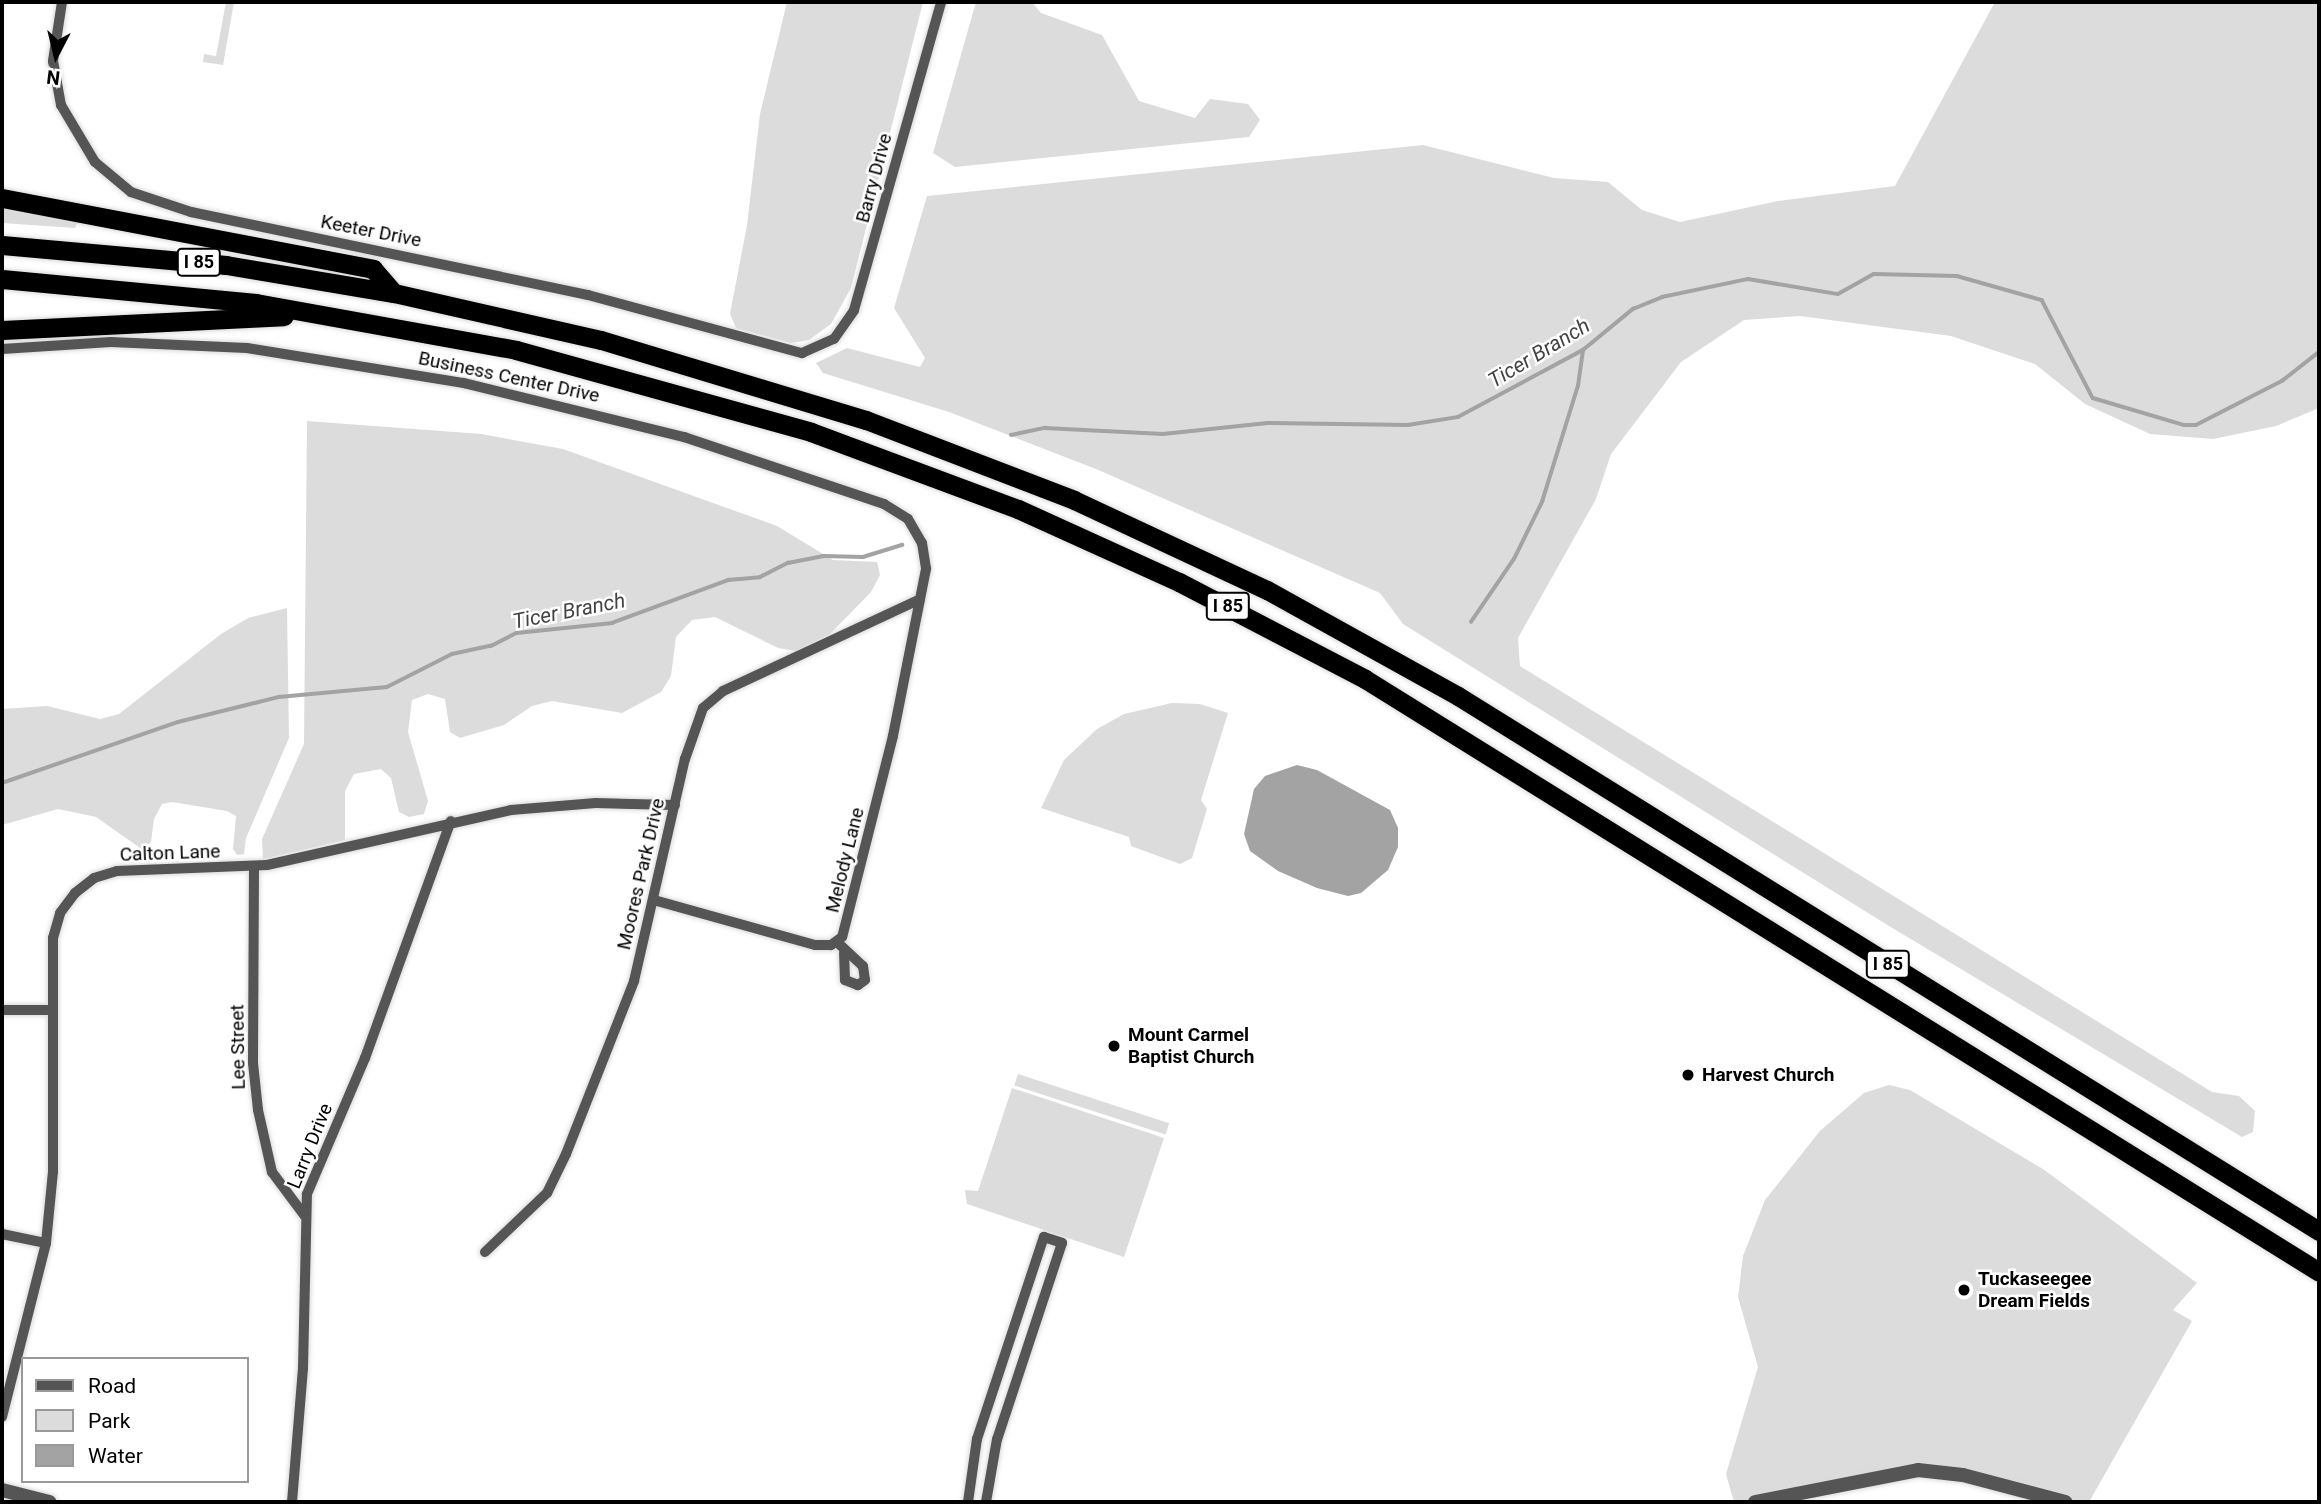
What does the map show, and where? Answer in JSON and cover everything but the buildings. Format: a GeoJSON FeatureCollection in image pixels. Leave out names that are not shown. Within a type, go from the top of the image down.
{"type":"FeatureCollection","features":[{"type":"Feature","properties":{"kind":"highway"},"geometry":{"type":"LineString","coordinates":[[2,198],[373,269],[394,293]]}},
{"type":"Feature","properties":{"kind":"highway","name":"I 85"},"geometry":{"type":"LineString","coordinates":[[2,244],[226,265],[394,293],[601,340],[866,420],[1074,500],[1267,590],[1458,696],[2319,1231]]}},
{"type":"Feature","properties":{"kind":"highway","name":"I 85"},"geometry":{"type":"LineString","coordinates":[[2,279],[140,289],[324,313],[516,350],[713,402],[967,489],[1136,561],[1289,637],[1461,736],[2319,1272]]}},
{"type":"Feature","properties":{"kind":"highway"},"geometry":{"type":"LineString","coordinates":[[2,330],[324,313]]}},
{"type":"Feature","properties":{"kind":"street","name":"Keeter Drive"},"geometry":{"type":"LineString","coordinates":[[62,2],[53,61],[61,105],[95,162],[131,192],[191,212],[588,295],[793,352],[818,349]]}},
{"type":"Feature","properties":{"kind":"street","name":"Barry Drive"},"geometry":{"type":"LineString","coordinates":[[818,349],[844,328],[854,310],[942,2]]}},
{"type":"Feature","properties":{"kind":"street","name":"Business Center Drive"},"geometry":{"type":"LineString","coordinates":[[2,349],[111,342],[308,356],[464,383],[684,437],[898,511],[922,542],[926,569],[920,599]]}},
{"type":"Feature","properties":{"kind":"street","name":"Moores Park Drive"},"geometry":{"type":"LineString","coordinates":[[485,1252],[530,1213],[555,1178],[634,981],[697,721],[715,696],[920,599]]}},
{"type":"Feature","properties":{"kind":"street","name":"Melody Lane"},"geometry":{"type":"LineString","coordinates":[[654,900],[815,945],[836,942],[846,928],[870,833],[920,599]]}},
{"type":"Feature","properties":{"kind":"street","name":"Calton Lane"},"geometry":{"type":"LineString","coordinates":[[22,1357],[46,1243],[53,1171],[51,1010],[54,929],[68,903],[94,878],[134,870],[254,867],[451,821],[561,804],[675,804]]}},
{"type":"Feature","properties":{"kind":"street","name":"Larry Drive"},"geometry":{"type":"LineString","coordinates":[[292,1502],[306,1311],[304,1215],[307,1194],[360,1069],[451,821]]}},
{"type":"Feature","properties":{"kind":"street","name":"Lee Street"},"geometry":{"type":"LineString","coordinates":[[254,867],[253,1063],[258,1110],[272,1172],[304,1215]]}},
{"type":"Feature","properties":{"kind":"street"},"geometry":{"type":"LineString","coordinates":[[836,942],[844,953]]}},
{"type":"Feature","properties":{"kind":"street"},"geometry":{"type":"LineString","coordinates":[[2,1010],[51,1010]]}},
{"type":"Feature","properties":{"kind":"street"},"geometry":{"type":"LineString","coordinates":[[2,1234],[46,1243]]}},
{"type":"Feature","properties":{"kind":"street"},"geometry":{"type":"LineString","coordinates":[[968,1502],[977,1440],[1044,1237],[1062,1244],[997,1439],[986,1502]]}},
{"type":"Feature","properties":{"kind":"street","name":"Calton Lane"},"geometry":{"type":"LineString","coordinates":[[2,1417],[18,1376]]}},
{"type":"Feature","properties":{"kind":"street"},"geometry":{"type":"LineString","coordinates":[[1755,1502],[1918,1470],[1963,1475],[2065,1502]]}},
{"type":"Feature","properties":{"kind":"street"},"geometry":{"type":"LineString","coordinates":[[2,1490],[49,1502]]}},
{"type":"Feature","properties":{"kind":"green space"},"geometry":{"type":"Polygon","coordinates":[[[226,2],[234,2],[223,65],[203,62],[204,54],[216,56],[226,2]]]}},
{"type":"Feature","properties":{"kind":"green space"},"geometry":{"type":"Polygon","coordinates":[[[787,2],[923,2],[851,288],[831,324],[809,340],[791,343],[736,328],[730,314],[747,225],[760,114],[787,2]]]}},
{"type":"Feature","properties":{"kind":"green space"},"geometry":{"type":"Polygon","coordinates":[[[976,2],[1032,2],[1041,13],[1102,35],[1139,101],[1195,118],[1210,99],[1248,104],[1260,120],[1249,137],[955,167],[933,153],[976,2]]]}},
{"type":"Feature","properties":{"kind":"green space"},"geometry":{"type":"Polygon","coordinates":[[[1995,2],[2319,2],[2319,408],[2276,426],[2213,439],[2150,434],[2085,404],[2035,364],[1951,336],[1800,316],[1744,320],[1681,362],[1611,454],[1596,499],[1518,638],[1520,666],[2212,1092],[2239,1096],[2255,1111],[2253,1132],[2242,1137],[1889,926],[1403,624],[1380,593],[1096,469],[949,412],[823,373],[816,363],[847,348],[920,367],[925,358],[894,308],[927,196],[1423,145],[1554,178],[1608,182],[1642,210],[1680,222],[1778,201],[1895,186],[1995,2]]]}},
{"type":"Feature","properties":{"kind":"green space"},"geometry":{"type":"Polygon","coordinates":[[[2,205],[75,219],[78,222],[75,228],[2,223],[2,205]]]}},
{"type":"Feature","properties":{"kind":"green space"},"geometry":{"type":"Polygon","coordinates":[[[307,421],[481,434],[563,449],[777,526],[833,560],[877,562],[880,575],[871,592],[830,634],[796,651],[778,648],[715,617],[692,620],[676,637],[671,676],[661,692],[622,713],[552,701],[532,706],[504,725],[460,738],[450,732],[445,699],[428,694],[412,700],[408,732],[428,801],[424,814],[409,817],[399,812],[391,778],[381,769],[354,774],[345,791],[345,840],[263,859],[262,839],[304,744],[307,421]]]}},
{"type":"Feature","properties":{"kind":"green space"},"geometry":{"type":"Polygon","coordinates":[[[287,608],[289,738],[246,838],[244,854],[237,855],[233,849],[236,816],[227,811],[172,802],[162,804],[154,819],[151,842],[143,850],[96,817],[58,809],[2,825],[2,709],[47,706],[100,719],[119,714],[221,634],[248,618],[287,608]]]}},
{"type":"Feature","properties":{"kind":"green space"},"geometry":{"type":"Polygon","coordinates":[[[1172,703],[1200,704],[1228,713],[1201,800],[1207,809],[1192,858],[1180,864],[1131,846],[1129,837],[1041,808],[1064,760],[1097,729],[1124,714],[1172,703]]]}},
{"type":"Feature","properties":{"kind":"green space"},"geometry":{"type":"Polygon","coordinates":[[[1018,1074],[1169,1123],[1166,1135],[1014,1085],[1018,1074]]]}},
{"type":"Feature","properties":{"kind":"green space","name":"Tuckaseegee Dream Fields"},"geometry":{"type":"Polygon","coordinates":[[[1889,1085],[1910,1090],[2043,1169],[2197,1283],[2173,1310],[2192,1321],[2089,1502],[2065,1502],[1918,1470],[1757,1502],[1734,1502],[1726,1474],[1758,1367],[1738,1297],[1743,1256],[1765,1200],[1820,1131],[1864,1093],[1889,1085]]]}},
{"type":"Feature","properties":{"kind":"green space"},"geometry":{"type":"Polygon","coordinates":[[[1012,1088],[1164,1138],[1124,1257],[967,1204],[965,1190],[978,1191],[1012,1088]]]}},
{"type":"Feature","properties":{"kind":"water"},"geometry":{"type":"Polygon","coordinates":[[[1297,765],[1317,770],[1390,810],[1398,828],[1398,847],[1388,870],[1361,893],[1348,896],[1317,888],[1278,871],[1250,851],[1244,834],[1254,789],[1265,776],[1297,765]]]}},
{"type":"Feature","properties":{"kind":"waterway","name":"Ticer Branch"},"geometry":{"type":"LineString","coordinates":[[1011,435],[1045,428],[1163,434],[1267,423],[1408,425],[1458,417],[1583,350],[1633,309],[1662,297],[1748,279],[1838,294],[1874,274],[1957,276],[2042,300],[2093,398],[2184,425],[2196,425],[2282,381],[2319,352]]}},
{"type":"Feature","properties":{"kind":"waterway"},"geometry":{"type":"LineString","coordinates":[[1471,622],[1514,559],[1542,502],[1578,386],[1583,350]]}},
{"type":"Feature","properties":{"kind":"waterway","name":"Ticer Branch"},"geometry":{"type":"LineString","coordinates":[[2,783],[178,722],[279,697],[387,687],[452,654],[491,646],[517,633],[612,623],[728,580],[760,577],[788,563],[823,556],[863,557],[902,545]]}},
{"type":"Feature","properties":{"kind":"place","name":"Mount Carmel Baptist Church"},"geometry":{"type":"Point","coordinates":[1114,1046]}},
{"type":"Feature","properties":{"kind":"place","name":"Harvest Church"},"geometry":{"type":"Point","coordinates":[1688,1075]}},
{"type":"Feature","properties":{"kind":"place","name":"Tuckaseegee Dream Fields"},"geometry":{"type":"Point","coordinates":[1964,1290]}}]}
